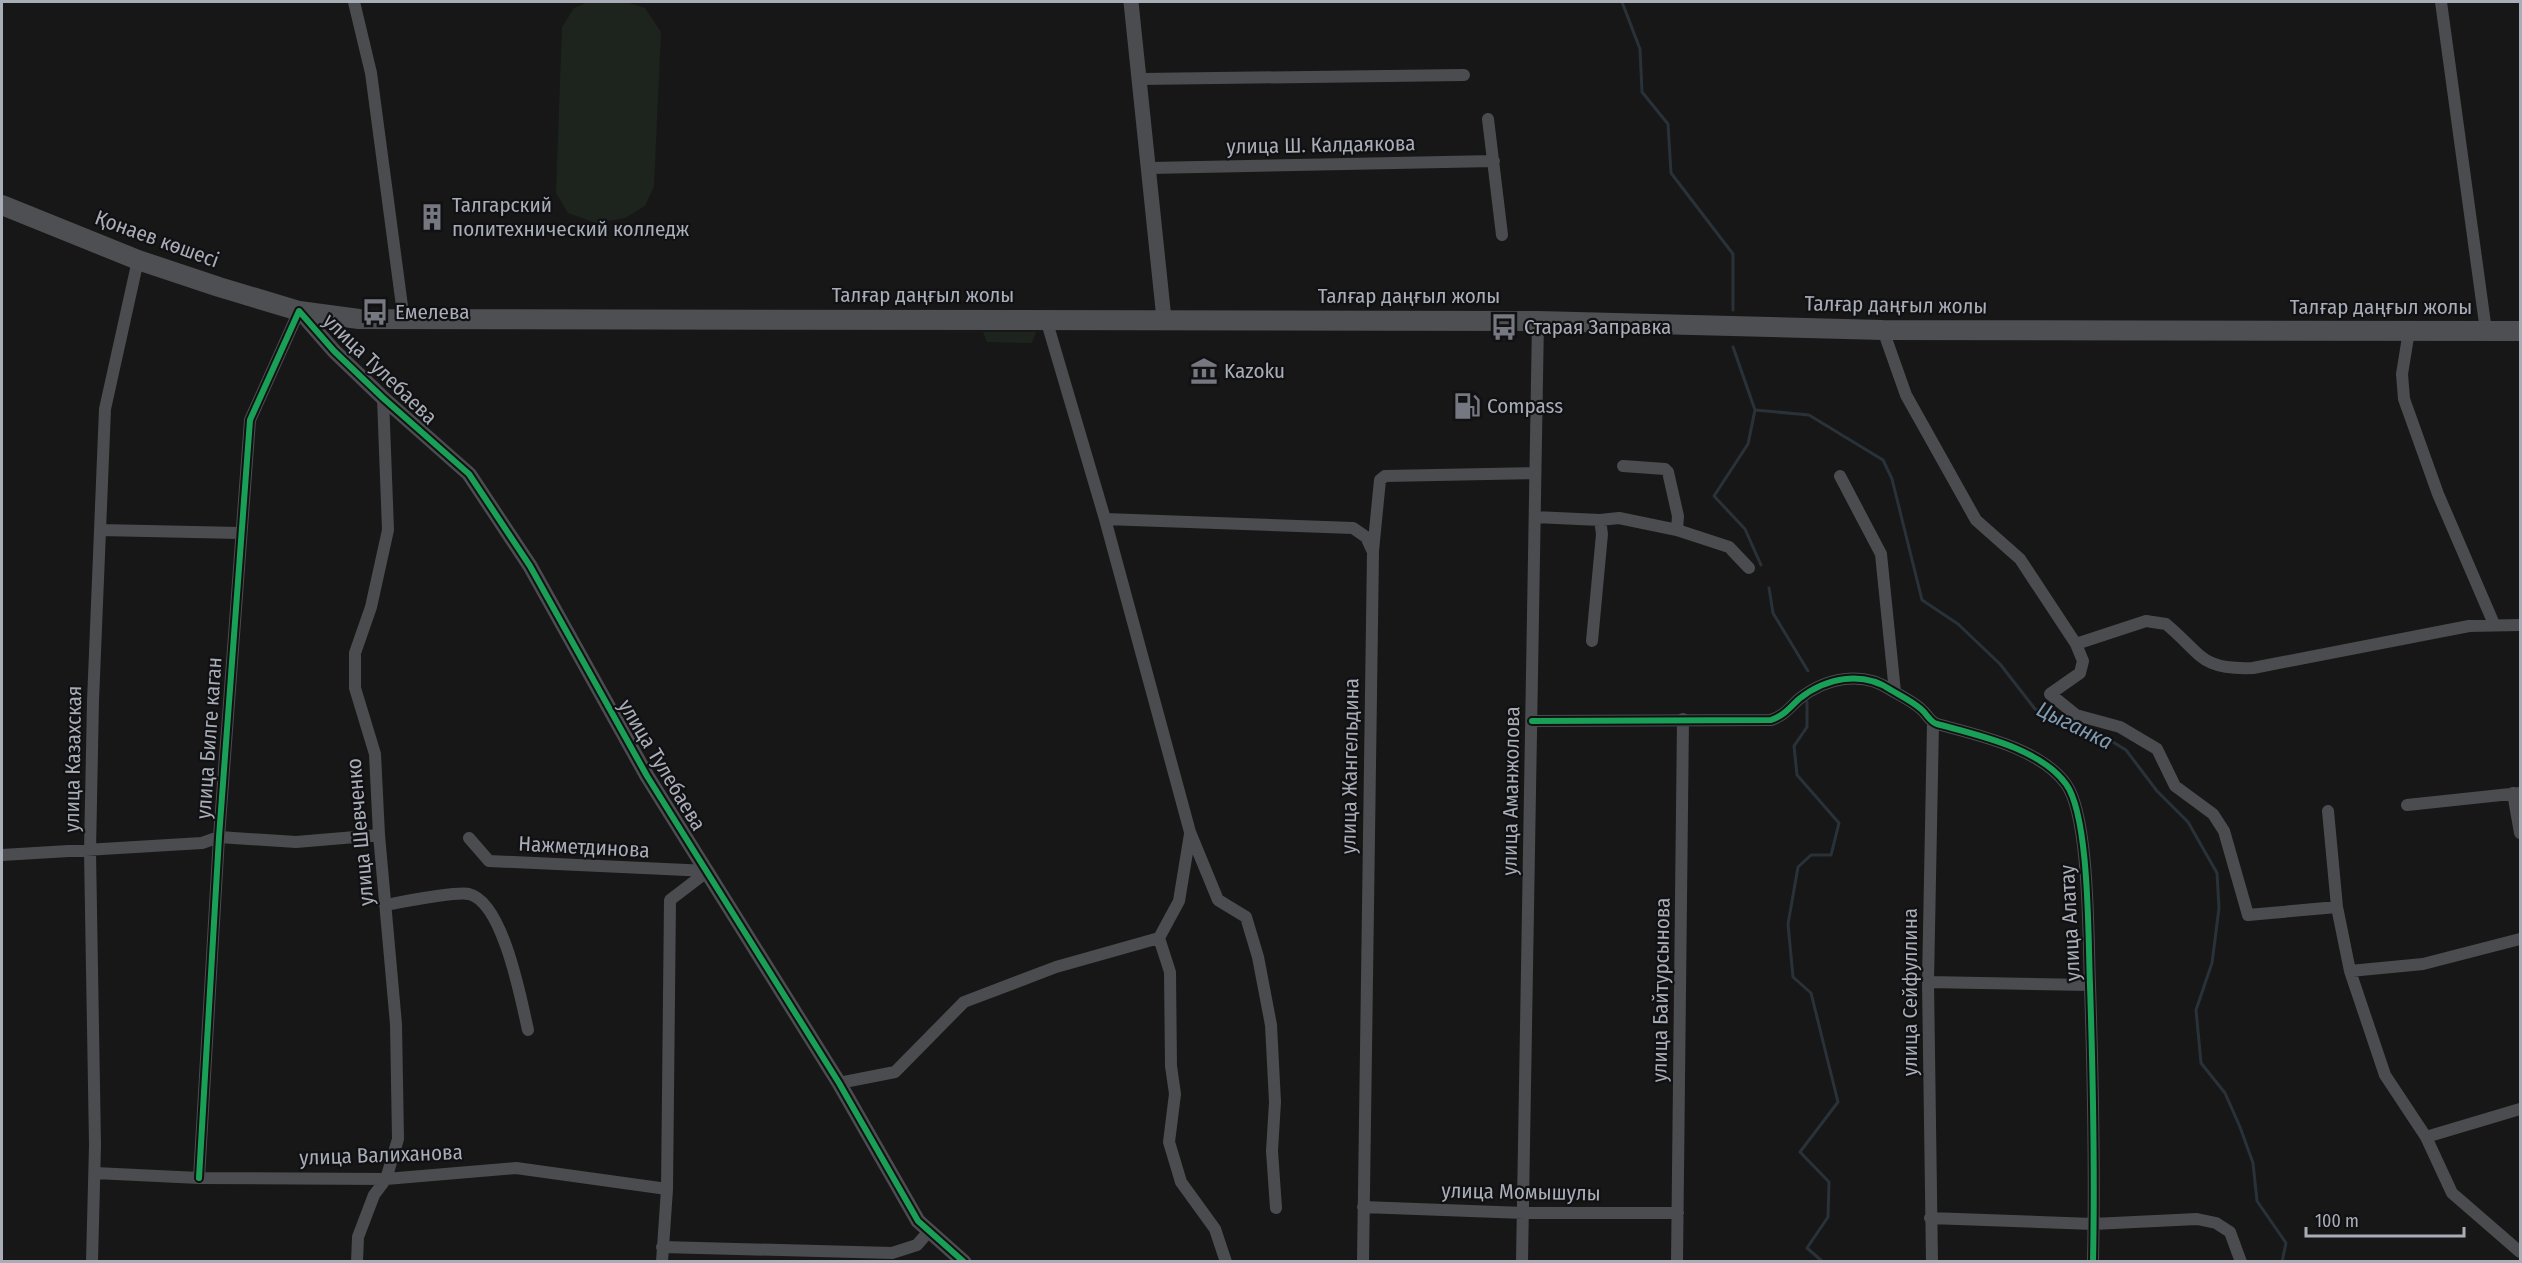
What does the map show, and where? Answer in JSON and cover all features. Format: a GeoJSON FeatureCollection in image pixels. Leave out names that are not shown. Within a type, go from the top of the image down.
{"type":"FeatureCollection","features":[{"type":"Feature","properties":{"kind":"main road","name":"Қонаев көшесі"},"geometry":{"type":"LineString","coordinates":[[2,205],[138,260],[298,312]]}},
{"type":"Feature","properties":{"kind":"main road","name":"Талғар даңғыл жолы"},"geometry":{"type":"LineString","coordinates":[[298,312],[359,319],[404,321],[1164,319],[1538,321],[1883,330],[2520,331]]}},
{"type":"Feature","properties":{"kind":"street"},"geometry":{"type":"LineString","coordinates":[[354,2],[371,73],[404,321]]}},
{"type":"Feature","properties":{"kind":"street"},"geometry":{"type":"LineString","coordinates":[[1131,2],[1164,319]]}},
{"type":"Feature","properties":{"kind":"street"},"geometry":{"type":"LineString","coordinates":[[2441,2],[2486,331]]}},
{"type":"Feature","properties":{"kind":"street"},"geometry":{"type":"LineString","coordinates":[[1140,79],[1464,75]]}},
{"type":"Feature","properties":{"kind":"street"},"geometry":{"type":"LineString","coordinates":[[1488,119],[1502,235]]}},
{"type":"Feature","properties":{"kind":"street","name":"улица Ш. Калдаякова"},"geometry":{"type":"LineString","coordinates":[[1150,168],[1494,161]]}},
{"type":"Feature","properties":{"kind":"street","name":"улица Казахская"},"geometry":{"type":"LineString","coordinates":[[92,1262],[95,1173],[90,851],[93,701],[105,409],[138,260]]}},
{"type":"Feature","properties":{"kind":"street","name":"улица Тулебаева"},"geometry":{"type":"LineString","coordinates":[[298,312],[333,351],[469,474],[530,566],[636,757],[839,1083],[918,1221],[964,1262]]}},
{"type":"Feature","properties":{"kind":"street","name":"улица Билге каган"},"geometry":{"type":"LineString","coordinates":[[199,1178],[219,837],[250,420],[298,312]]}},
{"type":"Feature","properties":{"kind":"street"},"geometry":{"type":"LineString","coordinates":[[1046,319],[1105,519],[1190,832],[1218,900],[1246,917],[1258,957],[1270,1025],[1275,1102],[1272,1151],[1276,1208]]}},
{"type":"Feature","properties":{"kind":"street","name":"улица Аманжолова"},"geometry":{"type":"LineString","coordinates":[[1522,1262],[1538,321]]}},
{"type":"Feature","properties":{"kind":"street"},"geometry":{"type":"LineString","coordinates":[[1883,330],[1906,395],[1976,520],[2020,559],[2076,644],[2083,661],[2080,674],[2050,694],[2076,715],[2120,727],[2157,749],[2175,786],[2213,814],[2224,831],[2248,915],[2337,907]]}},
{"type":"Feature","properties":{"kind":"street"},"geometry":{"type":"LineString","coordinates":[[2409,331],[2402,374],[2404,399],[2438,494],[2494,624]]}},
{"type":"Feature","properties":{"kind":"street","name":"улица Шевченко"},"geometry":{"type":"LineString","coordinates":[[357,1262],[358,1237],[374,1195],[386,1179],[398,1140],[396,1024],[379,835],[375,754],[355,688],[355,653],[371,607],[388,530],[383,398]]}},
{"type":"Feature","properties":{"kind":"street"},"geometry":{"type":"LineString","coordinates":[[1623,466],[1665,469],[1668,472],[1678,516],[1677,530]]}},
{"type":"Feature","properties":{"kind":"street","name":"улица Жангельдина"},"geometry":{"type":"LineString","coordinates":[[1363,1262],[1373,552],[1380,480],[1385,476],[1535,473]]}},
{"type":"Feature","properties":{"kind":"street"},"geometry":{"type":"LineString","coordinates":[[1840,476],[1881,554],[1895,692]]}},
{"type":"Feature","properties":{"kind":"street"},"geometry":{"type":"LineString","coordinates":[[1535,517],[1600,520],[1619,518],[1677,530],[1729,547],[1749,568]]}},
{"type":"Feature","properties":{"kind":"street"},"geometry":{"type":"LineString","coordinates":[[1105,519],[1353,528],[1366,537],[1373,552]]}},
{"type":"Feature","properties":{"kind":"street"},"geometry":{"type":"LineString","coordinates":[[1592,641],[1602,534],[1600,520]]}},
{"type":"Feature","properties":{"kind":"street"},"geometry":{"type":"LineString","coordinates":[[100,530],[240,533]]}},
{"type":"Feature","properties":{"kind":"street"},"geometry":{"type":"LineString","coordinates":[[2076,644],[2146,621],[2157,621],[2166,624],[2211,666],[2222,669],[2253,668],[2469,626],[2520,625]]}},
{"type":"Feature","properties":{"kind":"street","name":"улица Алатау"},"geometry":{"type":"LineString","coordinates":[[1532,721],[1771,720],[1782,716],[1819,685],[1847,678],[1865,678],[1895,692],[1922,709],[1933,723],[2007,744],[2030,756],[2068,786],[2077,814],[2085,870],[2090,985],[2092,1262]]}},
{"type":"Feature","properties":{"kind":"street","name":"улица Байтурсынова"},"geometry":{"type":"LineString","coordinates":[[1677,1262],[1683,719]]}},
{"type":"Feature","properties":{"kind":"street","name":"улица Сейфуллина"},"geometry":{"type":"LineString","coordinates":[[1932,1262],[1929,982],[1933,723]]}},
{"type":"Feature","properties":{"kind":"street"},"geometry":{"type":"LineString","coordinates":[[2407,805],[2517,793],[2520,833]]}},
{"type":"Feature","properties":{"kind":"street"},"geometry":{"type":"LineString","coordinates":[[2328,811],[2337,907],[2350,971],[2385,1075],[2426,1137],[2452,1193],[2520,1252]]}},
{"type":"Feature","properties":{"kind":"street"},"geometry":{"type":"LineString","coordinates":[[839,1083],[895,1072],[964,1002],[1056,967],[1158,938],[1179,901],[1190,832]]}},
{"type":"Feature","properties":{"kind":"street"},"geometry":{"type":"LineString","coordinates":[[2,855],[201,843],[219,837],[296,842],[379,835]]}},
{"type":"Feature","properties":{"kind":"street","name":"Нажметдинова"},"geometry":{"type":"LineString","coordinates":[[469,838],[489,861],[708,871]]}},
{"type":"Feature","properties":{"kind":"street"},"geometry":{"type":"LineString","coordinates":[[662,1262],[667,1189],[670,900],[708,871]]}},
{"type":"Feature","properties":{"kind":"street"},"geometry":{"type":"LineString","coordinates":[[386,905],[467,894],[483,900],[510,953],[528,1030]]}},
{"type":"Feature","properties":{"kind":"street"},"geometry":{"type":"LineString","coordinates":[[1158,938],[1170,972],[1171,1066],[1175,1094],[1169,1142],[1181,1182],[1215,1228],[1226,1262]]}},
{"type":"Feature","properties":{"kind":"street"},"geometry":{"type":"LineString","coordinates":[[2350,971],[2423,964],[2520,939]]}},
{"type":"Feature","properties":{"kind":"street"},"geometry":{"type":"LineString","coordinates":[[1929,982],[2090,985]]}},
{"type":"Feature","properties":{"kind":"street"},"geometry":{"type":"LineString","coordinates":[[2426,1137],[2520,1109]]}},
{"type":"Feature","properties":{"kind":"street","name":"улица Валиханова"},"geometry":{"type":"LineString","coordinates":[[95,1173],[199,1178],[386,1179],[516,1168],[667,1189]]}},
{"type":"Feature","properties":{"kind":"street","name":"улица Момышулы"},"geometry":{"type":"LineString","coordinates":[[1363,1207],[1524,1213],[1678,1213]]}},
{"type":"Feature","properties":{"kind":"street"},"geometry":{"type":"LineString","coordinates":[[1930,1218],[2093,1224],[2197,1219],[2216,1223],[2230,1232],[2241,1262]]}},
{"type":"Feature","properties":{"kind":"street"},"geometry":{"type":"LineString","coordinates":[[662,1247],[892,1253],[917,1245],[929,1231]]}},
{"type":"Feature","properties":{"kind":"shaded area"},"geometry":{"type":"Polygon","coordinates":[[[588,2],[625,2],[645,8],[661,32],[654,186],[645,206],[625,218],[596,223],[568,213],[556,193],[562,27],[574,8],[588,2]]]}},
{"type":"Feature","properties":{"kind":"shaded area"},"geometry":{"type":"Polygon","coordinates":[[[983,332],[1036,332],[1032,343],[987,342],[983,332]]]}},
{"type":"Feature","properties":{"kind":"waterway","name":"Цыганка"},"geometry":{"type":"LineString","coordinates":[[1622,2],[1640,49],[1642,92],[1668,124],[1671,173],[1733,254],[1733,310]]}},
{"type":"Feature","properties":{"kind":"waterway","name":"Цыганка"},"geometry":{"type":"LineString","coordinates":[[1733,347],[1755,410],[1809,415],[1883,460],[1892,479],[1922,600],[1958,624],[2000,664],[2035,709],[2090,728],[2126,750],[2157,791],[2188,822],[2217,873],[2219,908],[2212,963],[2196,1010],[2201,1063],[2225,1093],[2240,1127],[2253,1163],[2257,1201],[2286,1243],[2282,1262]]}},
{"type":"Feature","properties":{"kind":"waterway"},"geometry":{"type":"LineString","coordinates":[[1755,410],[1748,444],[1714,496],[1745,529],[1761,565]]}},
{"type":"Feature","properties":{"kind":"waterway"},"geometry":{"type":"LineString","coordinates":[[1769,588],[1773,613],[1808,671]]}},
{"type":"Feature","properties":{"kind":"waterway"},"geometry":{"type":"LineString","coordinates":[[1807,702],[1807,727],[1794,746],[1797,775],[1839,823],[1831,855],[1811,855],[1798,867],[1788,924],[1793,977],[1811,993],[1838,1102],[1800,1152],[1829,1182],[1828,1217],[1807,1248],[1823,1262]]}},
{"type":"Feature","properties":{"kind":"cycle path"},"geometry":{"type":"LineString","coordinates":[[199,1178],[219,837],[250,420],[299,311],[334,351],[383,398],[469,474],[530,566],[647,776],[839,1083],[918,1221],[964,1262]]}},
{"type":"Feature","properties":{"kind":"cycle path"},"geometry":{"type":"LineString","coordinates":[[1532,721],[1771,720],[1783,714],[1799,699],[1820,686],[1844,679],[1868,680],[1880,684],[1918,706],[1935,723],[2007,745],[2041,761],[2055,772],[2066,784],[2074,800],[2084,851],[2093,1089],[2093,1262]]}},
{"type":"Feature","properties":{"kind":"place","name":"Талгарский политехнический колледж"},"geometry":{"type":"Point","coordinates":[432,217]}},
{"type":"Feature","properties":{"kind":"place","name":"Емелева"},"geometry":{"type":"Point","coordinates":[375,312]}},
{"type":"Feature","properties":{"kind":"place","name":"Старая Заправка"},"geometry":{"type":"Point","coordinates":[1504,327]}},
{"type":"Feature","properties":{"kind":"place","name":"Kazoku"},"geometry":{"type":"Point","coordinates":[1204,371]}},
{"type":"Feature","properties":{"kind":"place","name":"Compass"},"geometry":{"type":"Point","coordinates":[1467,406]}}]}
